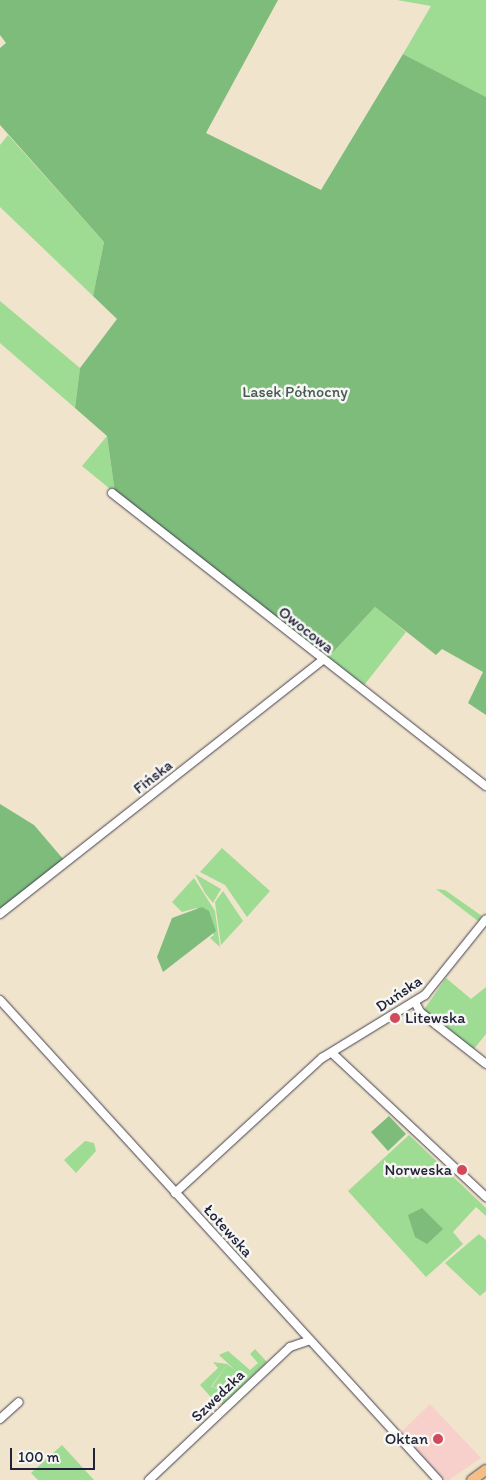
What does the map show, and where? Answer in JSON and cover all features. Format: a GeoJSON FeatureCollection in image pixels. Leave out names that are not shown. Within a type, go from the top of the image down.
{"type":"FeatureCollection","features":[{"type":"Feature","properties":{"kind":"main road"},"geometry":{"type":"LineString","coordinates":[[472,1480],[486,1470]]}},
{"type":"Feature","properties":{"kind":"street","name":"Owocowa"},"geometry":{"type":"LineString","coordinates":[[112,493],[322,660],[486,786]]}},
{"type":"Feature","properties":{"kind":"street","name":"Fińska"},"geometry":{"type":"LineString","coordinates":[[0,914],[322,660]]}},
{"type":"Feature","properties":{"kind":"street","name":"Duńska"},"geometry":{"type":"LineString","coordinates":[[332,1053],[416,1002],[434,986],[486,919]]}},
{"type":"Feature","properties":{"kind":"street","name":"Łotewska"},"geometry":{"type":"LineString","coordinates":[[0,1000],[438,1480]]}},
{"type":"Feature","properties":{"kind":"street"},"geometry":{"type":"LineString","coordinates":[[416,1002],[420,1012],[486,1064]]}},
{"type":"Feature","properties":{"kind":"street"},"geometry":{"type":"LineString","coordinates":[[175,1193],[332,1053],[486,1198]]}},
{"type":"Feature","properties":{"kind":"street","name":"Szwedzka"},"geometry":{"type":"LineString","coordinates":[[149,1480],[290,1347],[310,1340]]}},
{"type":"Feature","properties":{"kind":"street"},"geometry":{"type":"LineString","coordinates":[[0,1419],[19,1402]]}},
{"type":"Feature","properties":{"kind":"shaded area"},"geometry":{"type":"Polygon","coordinates":[[[430,1404],[481,1458],[449,1480],[442,1480],[400,1433],[430,1404]]]}},
{"type":"Feature","properties":{"kind":"green space","name":"Lasek Północny"},"geometry":{"type":"Polygon","coordinates":[[[0,0],[278,0],[206,133],[321,190],[403,54],[486,97],[486,715],[468,703],[483,672],[442,649],[436,655],[375,607],[325,661],[115,493],[107,436],[75,408],[80,368],[117,319],[93,296],[104,242],[0,125],[0,48],[6,43],[0,35],[0,0]]]}},
{"type":"Feature","properties":{"kind":"green space"},"geometry":{"type":"Polygon","coordinates":[[[397,0],[486,0],[486,97],[403,54],[431,6],[397,0]]]}},
{"type":"Feature","properties":{"kind":"green space"},"geometry":{"type":"Polygon","coordinates":[[[8,135],[104,242],[93,296],[0,207],[0,145],[8,135]]]}},
{"type":"Feature","properties":{"kind":"green space"},"geometry":{"type":"Polygon","coordinates":[[[0,301],[80,368],[75,408],[0,343],[0,301]]]}},
{"type":"Feature","properties":{"kind":"green space"},"geometry":{"type":"Polygon","coordinates":[[[107,436],[115,493],[82,466],[107,436]]]}},
{"type":"Feature","properties":{"kind":"green space"},"geometry":{"type":"Polygon","coordinates":[[[375,607],[406,632],[361,689],[325,661],[375,607]]]}},
{"type":"Feature","properties":{"kind":"green space"},"geometry":{"type":"Polygon","coordinates":[[[0,804],[34,825],[64,860],[0,910],[0,804]]]}},
{"type":"Feature","properties":{"kind":"green space"},"geometry":{"type":"Polygon","coordinates":[[[222,848],[270,891],[247,917],[225,885],[200,872],[222,848]]]}},
{"type":"Feature","properties":{"kind":"green space"},"geometry":{"type":"Polygon","coordinates":[[[195,874],[221,889],[213,903],[205,893],[195,874]]]}},
{"type":"Feature","properties":{"kind":"green space"},"geometry":{"type":"Polygon","coordinates":[[[194,878],[215,911],[220,947],[210,938],[214,935],[197,908],[182,912],[172,902],[194,878]]]}},
{"type":"Feature","properties":{"kind":"green space"},"geometry":{"type":"Polygon","coordinates":[[[436,889],[445,890],[482,916],[478,921],[436,889]]]}},
{"type":"Feature","properties":{"kind":"green space"},"geometry":{"type":"Polygon","coordinates":[[[223,891],[243,921],[221,945],[215,902],[223,891]]]}},
{"type":"Feature","properties":{"kind":"green space"},"geometry":{"type":"Polygon","coordinates":[[[202,907],[209,911],[216,931],[163,972],[157,957],[172,918],[202,907]]]}},
{"type":"Feature","properties":{"kind":"green space"},"geometry":{"type":"Polygon","coordinates":[[[446,978],[471,999],[486,987],[486,1034],[473,1050],[423,1011],[446,978]]]}},
{"type":"Feature","properties":{"kind":"green space"},"geometry":{"type":"Polygon","coordinates":[[[389,1116],[406,1134],[388,1151],[371,1132],[389,1116]]]}},
{"type":"Feature","properties":{"kind":"green space"},"geometry":{"type":"Polygon","coordinates":[[[409,1135],[486,1208],[486,1216],[476,1207],[453,1232],[463,1244],[426,1277],[348,1191],[409,1135]]]}},
{"type":"Feature","properties":{"kind":"green space"},"geometry":{"type":"Polygon","coordinates":[[[85,1141],[94,1143],[96,1151],[76,1173],[64,1160],[85,1141]]]}},
{"type":"Feature","properties":{"kind":"green space"},"geometry":{"type":"Polygon","coordinates":[[[422,1208],[443,1229],[427,1244],[415,1237],[408,1215],[422,1208]]]}},
{"type":"Feature","properties":{"kind":"green space"},"geometry":{"type":"Polygon","coordinates":[[[479,1234],[486,1240],[486,1291],[480,1296],[445,1263],[479,1234]]]}},
{"type":"Feature","properties":{"kind":"green space"},"geometry":{"type":"Polygon","coordinates":[[[255,1349],[267,1362],[223,1404],[217,1404],[200,1385],[218,1368],[213,1362],[227,1364],[235,1370],[219,1355],[228,1351],[250,1370],[258,1363],[250,1354],[255,1349]],[[227,1364],[211,1387],[224,1390],[237,1371],[223,1389],[212,1387],[227,1364]]]}},
{"type":"Feature","properties":{"kind":"green space"},"geometry":{"type":"Polygon","coordinates":[[[62,1445],[94,1480],[38,1480],[31,1473],[62,1445]]]}},
{"type":"Feature","properties":{"kind":"place","name":"Litewska"},"geometry":{"type":"Point","coordinates":[395,1018]}},
{"type":"Feature","properties":{"kind":"place","name":"Norweska"},"geometry":{"type":"Point","coordinates":[462,1170]}},
{"type":"Feature","properties":{"kind":"place","name":"Oktan"},"geometry":{"type":"Point","coordinates":[438,1439]}}]}
